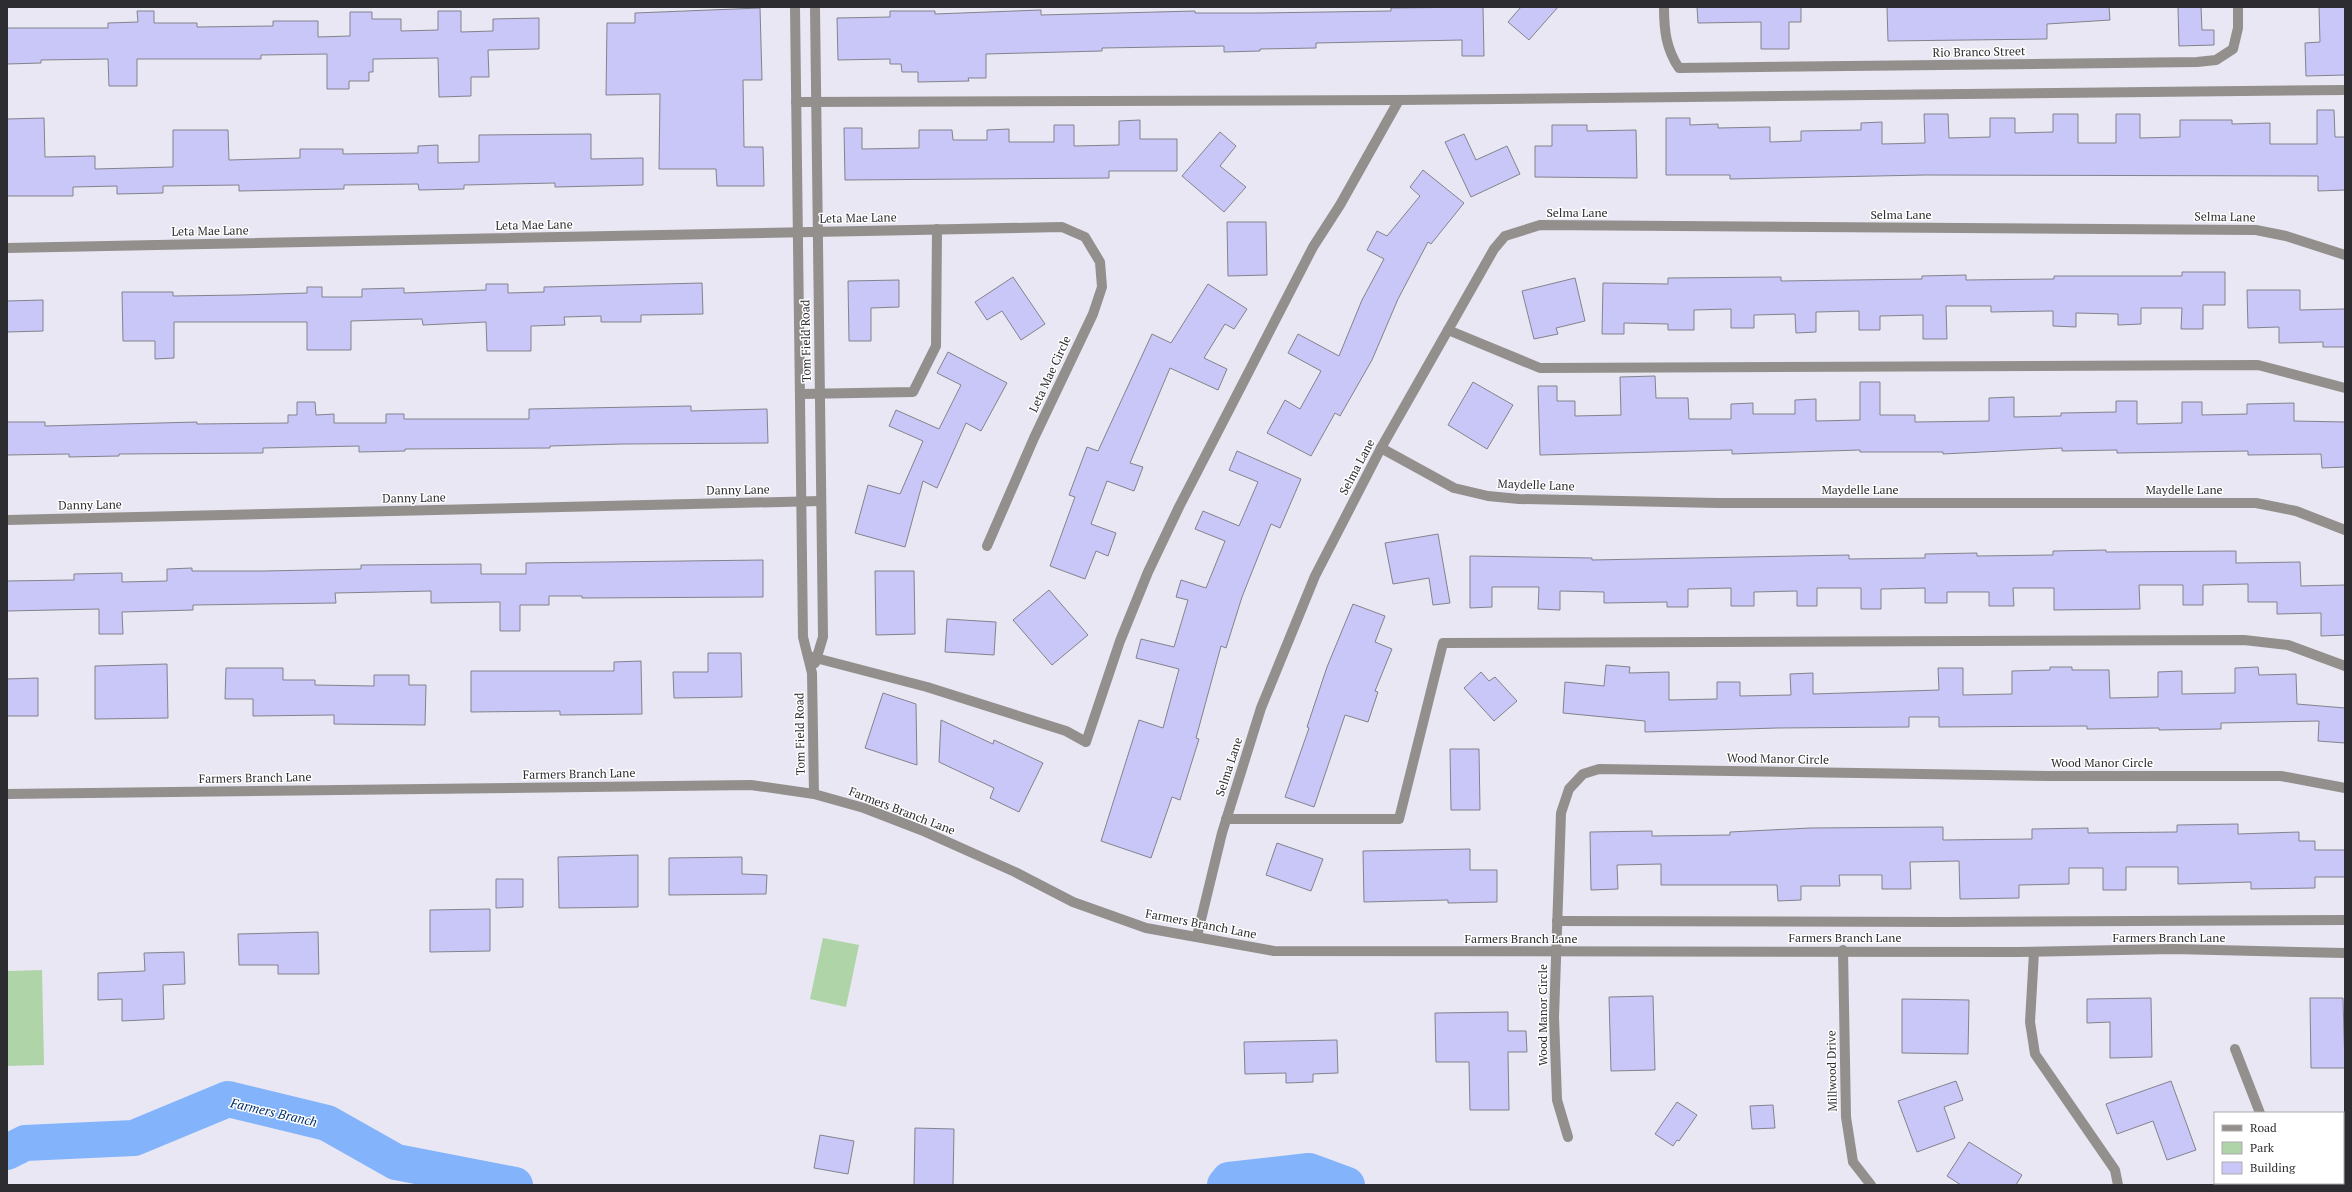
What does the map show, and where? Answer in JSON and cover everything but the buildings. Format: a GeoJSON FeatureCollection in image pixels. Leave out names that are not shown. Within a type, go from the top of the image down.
{"type":"FeatureCollection","features":[{"type":"Feature","properties":{"kind":"street","name":"Tom Field Road"},"geometry":{"type":"LineString","coordinates":[[795,7],[803,637],[812,657],[814,794]]}},
{"type":"Feature","properties":{"kind":"street","name":"Tom Field Road"},"geometry":{"type":"LineString","coordinates":[[812,657],[823,637],[815,7]]}},
{"type":"Feature","properties":{"kind":"street","name":"Rio Branco Street"},"geometry":{"type":"LineString","coordinates":[[1664,7],[1666,44],[1671,56],[1679,68],[2198,62],[2216,60],[2233,49],[2238,28],[2238,7]]}},
{"type":"Feature","properties":{"kind":"street"},"geometry":{"type":"LineString","coordinates":[[796,102],[1398,100],[2345,90]]}},
{"type":"Feature","properties":{"kind":"street"},"geometry":{"type":"LineString","coordinates":[[812,657],[942,691],[1066,731],[1086,742],[1123,634],[1148,572],[1179,507],[1313,247],[1340,205],[1398,100]]}},
{"type":"Feature","properties":{"kind":"street","name":"Selma Lane"},"geometry":{"type":"LineString","coordinates":[[1197,936],[1226,819],[1262,708],[1315,576],[1381,448],[1494,249],[1505,236],[1540,225],[2256,230],[2286,236],[2345,255]]}},
{"type":"Feature","properties":{"kind":"street","name":"Leta Mae Lane"},"geometry":{"type":"LineString","coordinates":[[7,248],[1062,227]]}},
{"type":"Feature","properties":{"kind":"street","name":"Leta Mae Circle"},"geometry":{"type":"LineString","coordinates":[[987,546],[1034,438],[1092,314],[1102,287],[1100,262],[1085,237],[1062,227]]}},
{"type":"Feature","properties":{"kind":"street"},"geometry":{"type":"LineString","coordinates":[[800,394],[913,392],[936,346],[937,230]]}},
{"type":"Feature","properties":{"kind":"street"},"geometry":{"type":"LineString","coordinates":[[1448,330],[1540,368],[2258,365],[2345,388]]}},
{"type":"Feature","properties":{"kind":"street","name":"Maydelle Lane"},"geometry":{"type":"LineString","coordinates":[[1381,448],[1454,488],[1488,496],[1519,499],[1718,503],[2256,503],[2296,511],[2345,530]]}},
{"type":"Feature","properties":{"kind":"street","name":"Danny Lane"},"geometry":{"type":"LineString","coordinates":[[7,520],[821,501]]}},
{"type":"Feature","properties":{"kind":"street"},"geometry":{"type":"LineString","coordinates":[[1226,819],[1399,819],[1443,643],[2244,640],[2288,645],[2345,666]]}},
{"type":"Feature","properties":{"kind":"street","name":"Wood Manor Circle"},"geometry":{"type":"LineString","coordinates":[[1568,1137],[1557,1100],[1554,1017],[1561,813],[1569,789],[1583,774],[1599,769],[2049,776],[2281,776],[2345,788]]}},
{"type":"Feature","properties":{"kind":"street","name":"Farmers Branch Lane"},"geometry":{"type":"LineString","coordinates":[[7,794],[751,785],[814,794],[864,808],[921,830],[1015,872],[1073,902],[1146,928],[1274,951],[1557,952],[1843,950],[2034,952],[2172,949],[2345,953]]}},
{"type":"Feature","properties":{"kind":"street"},"geometry":{"type":"LineString","coordinates":[[1557,921],[1948,922],[2345,920]]}},
{"type":"Feature","properties":{"kind":"street","name":"Millwood Drive"},"geometry":{"type":"LineString","coordinates":[[1843,950],[1846,1117],[1853,1162],[1871,1185]]}},
{"type":"Feature","properties":{"kind":"street"},"geometry":{"type":"LineString","coordinates":[[2034,952],[2030,1022],[2035,1054],[2115,1170],[2118,1185]]}},
{"type":"Feature","properties":{"kind":"street"},"geometry":{"type":"LineString","coordinates":[[2235,1049],[2260,1112]]}},
{"type":"Feature","properties":{"kind":"green space"},"geometry":{"type":"Polygon","coordinates":[[[823,938],[859,945],[846,1007],[810,999],[823,938]]]}},
{"type":"Feature","properties":{"kind":"green space"},"geometry":{"type":"Polygon","coordinates":[[[42,970],[44,1065],[7,1066],[7,971],[42,970]]]}},
{"type":"Feature","properties":{"kind":"waterway","name":"Farmers Branch"},"geometry":{"type":"LineString","coordinates":[[7,1152],[25,1143],[134,1138],[228,1099],[327,1123],[396,1162],[515,1185]]}},
{"type":"Feature","properties":{"kind":"waterway","name":"Farmers Branch"},"geometry":{"type":"LineString","coordinates":[[1225,1185],[1229,1180],[1309,1171],[1347,1185]]}}]}
